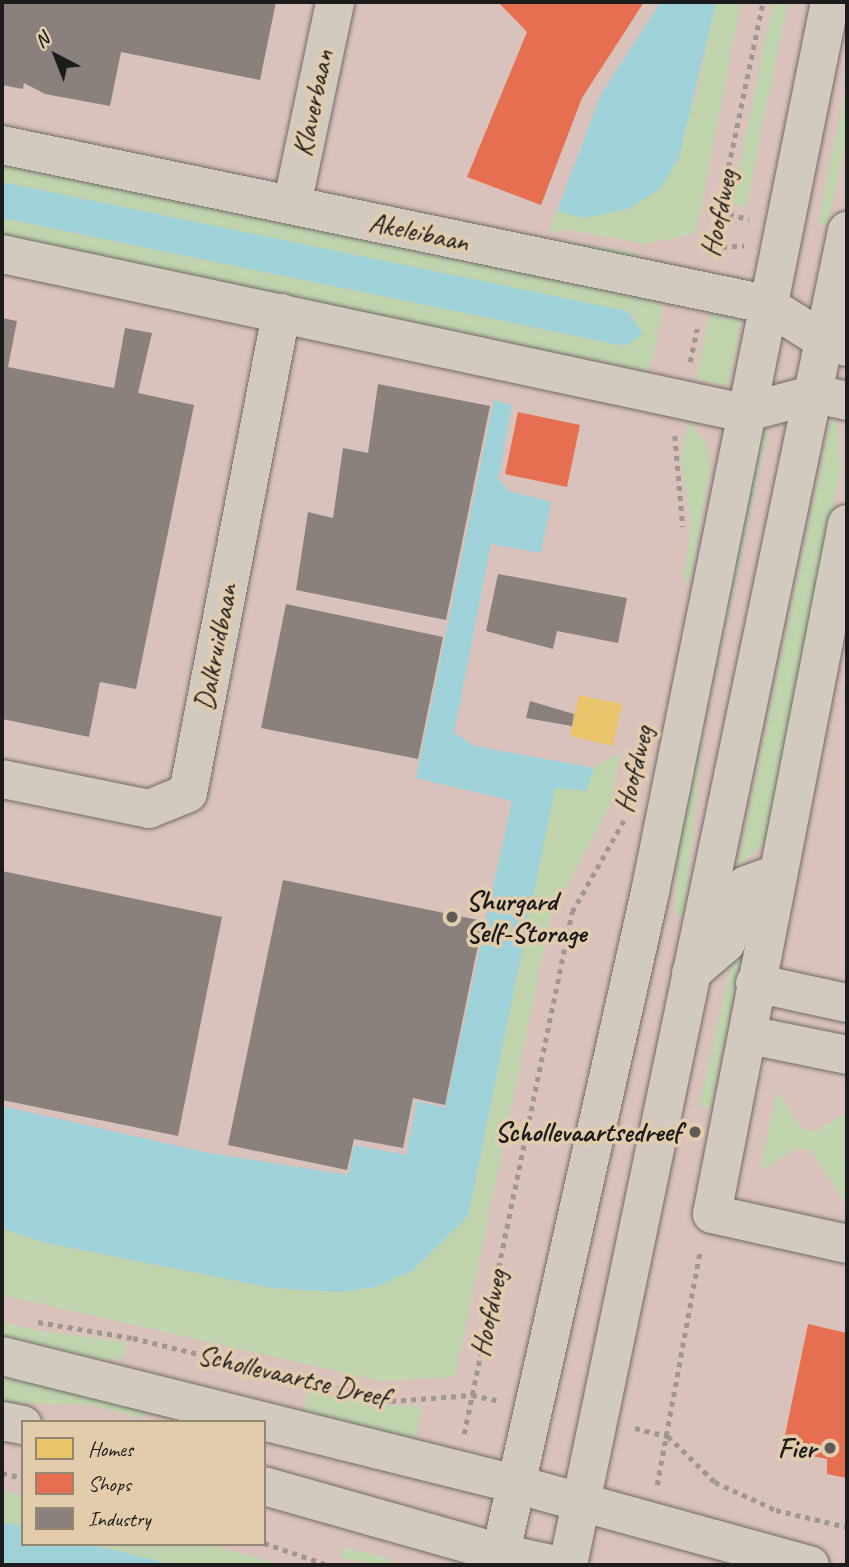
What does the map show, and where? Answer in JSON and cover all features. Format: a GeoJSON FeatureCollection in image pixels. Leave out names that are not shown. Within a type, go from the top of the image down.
{"type":"FeatureCollection","features":[{"type":"Feature","properties":{"kind":"street","name":"Klaverbaan"},"geometry":{"type":"LineString","coordinates":[[292,205],[335,2]]}},
{"type":"Feature","properties":{"kind":"street","name":"Hoofdweg"},"geometry":{"type":"LineString","coordinates":[[499,1559],[531,1407],[650,892],[766,304],[830,2]]}},
{"type":"Feature","properties":{"kind":"street","name":"Akeleibaan"},"geometry":{"type":"LineString","coordinates":[[2,145],[766,304],[837,345]]}},
{"type":"Feature","properties":{"kind":"street"},"geometry":{"type":"LineString","coordinates":[[568,1565],[691,973],[831,398],[847,231]]}},
{"type":"Feature","properties":{"kind":"street"},"geometry":{"type":"LineString","coordinates":[[2,254],[744,413],[831,398]]}},
{"type":"Feature","properties":{"kind":"street","name":"Dalkruidbaan"},"geometry":{"type":"LineString","coordinates":[[2,779],[149,809],[188,793],[281,313]]}},
{"type":"Feature","properties":{"kind":"street"},"geometry":{"type":"LineString","coordinates":[[847,524],[774,875],[749,1035],[712,1214],[847,1244]]}},
{"type":"Feature","properties":{"kind":"street"},"geometry":{"type":"LineString","coordinates":[[691,973],[726,943],[746,885],[774,875]]}},
{"type":"Feature","properties":{"kind":"street"},"geometry":{"type":"LineString","coordinates":[[755,983],[847,1003]]}},
{"type":"Feature","properties":{"kind":"street"},"geometry":{"type":"LineString","coordinates":[[749,1035],[847,1055]]}},
{"type":"Feature","properties":{"kind":"street","name":"Schollevaartse Dreef"},"geometry":{"type":"LineString","coordinates":[[2,1356],[262,1420]]}},
{"type":"Feature","properties":{"kind":"street"},"geometry":{"type":"LineString","coordinates":[[2,1421],[21,1425]]}},
{"type":"Feature","properties":{"kind":"street","name":"Schollevaartse Dreef"},"geometry":{"type":"LineString","coordinates":[[266,1421],[582,1501],[649,1522],[810,1565]]}},
{"type":"Feature","properties":{"kind":"street"},"geometry":{"type":"LineString","coordinates":[[266,1487],[499,1559],[555,1565]]}},
{"type":"Feature","properties":{"kind":"path","name":"Hoofdweg"},"geometry":{"type":"LineString","coordinates":[[684,533],[673,468],[683,398],[763,2]]}},
{"type":"Feature","properties":{"kind":"path","name":"Hoofdweg"},"geometry":{"type":"LineString","coordinates":[[457,1468],[572,912],[627,815]]}},
{"type":"Feature","properties":{"kind":"path"},"geometry":{"type":"LineString","coordinates":[[649,1522],[712,1214]]}},
{"type":"Feature","properties":{"kind":"path","name":"Schollevaartse Dreef"},"geometry":{"type":"LineString","coordinates":[[23,1320],[133,1338],[391,1401],[472,1395],[531,1407]]}},
{"type":"Feature","properties":{"kind":"path"},"geometry":{"type":"LineString","coordinates":[[597,1420],[668,1436],[715,1482],[776,1510],[846,1526]]}},
{"type":"Feature","properties":{"kind":"path"},"geometry":{"type":"LineString","coordinates":[[2,1473],[21,1478]]}},
{"type":"Feature","properties":{"kind":"path"},"geometry":{"type":"LineString","coordinates":[[266,1544],[328,1565]]}},
{"type":"Feature","properties":{"kind":"shaded area"},"geometry":{"type":"Polygon","coordinates":[[[2,2],[847,2],[847,1565],[2,1565],[2,2]]]}},
{"type":"Feature","properties":{"kind":"green space"},"geometry":{"type":"Polygon","coordinates":[[[716,2],[741,2],[696,233],[647,244],[563,229],[548,233],[557,211],[584,218],[694,104],[716,2]]]}},
{"type":"Feature","properties":{"kind":"green space"},"geometry":{"type":"Polygon","coordinates":[[[773,2],[788,2],[746,207],[732,203],[773,2]]]}},
{"type":"Feature","properties":{"kind":"green space"},"geometry":{"type":"Polygon","coordinates":[[[847,82],[847,135],[828,225],[818,222],[847,82]]]}},
{"type":"Feature","properties":{"kind":"green space"},"geometry":{"type":"Polygon","coordinates":[[[2,160],[611,284],[663,307],[650,371],[2,237],[2,218],[625,346],[635,315],[2,182],[2,160]]]}},
{"type":"Feature","properties":{"kind":"green space"},"geometry":{"type":"Polygon","coordinates":[[[569,241],[642,254],[621,262],[566,249],[569,241]]]}},
{"type":"Feature","properties":{"kind":"green space"},"geometry":{"type":"Polygon","coordinates":[[[710,314],[741,321],[728,386],[696,379],[710,314]]]}},
{"type":"Feature","properties":{"kind":"green space"},"geometry":{"type":"Polygon","coordinates":[[[831,419],[837,422],[841,468],[765,842],[737,869],[831,419]]]}},
{"type":"Feature","properties":{"kind":"green space"},"geometry":{"type":"Polygon","coordinates":[[[689,422],[707,444],[710,469],[690,583],[684,581],[691,521],[681,456],[689,422]]]}},
{"type":"Feature","properties":{"kind":"green space"},"geometry":{"type":"Polygon","coordinates":[[[756,430],[768,432],[704,729],[684,917],[675,914],[677,847],[756,430]]]}},
{"type":"Feature","properties":{"kind":"green space"},"geometry":{"type":"Polygon","coordinates":[[[621,752],[609,807],[551,915],[455,1377],[380,1381],[2,1295],[2,1228],[42,1242],[273,1288],[338,1292],[376,1287],[413,1270],[468,1216],[555,788],[586,791],[594,768],[621,752]]]}},
{"type":"Feature","properties":{"kind":"green space"},"geometry":{"type":"Polygon","coordinates":[[[741,921],[748,921],[711,1108],[699,1107],[741,921]]]}},
{"type":"Feature","properties":{"kind":"green space"},"geometry":{"type":"Polygon","coordinates":[[[777,1091],[802,1129],[815,1132],[847,1112],[847,1205],[811,1151],[797,1148],[760,1171],[777,1091]]]}},
{"type":"Feature","properties":{"kind":"green space"},"geometry":{"type":"Polygon","coordinates":[[[2,1322],[42,1331],[127,1342],[122,1359],[61,1358],[2,1347],[2,1322]]]}},
{"type":"Feature","properties":{"kind":"green space"},"geometry":{"type":"Polygon","coordinates":[[[2,1373],[148,1404],[143,1418],[86,1404],[2,1403],[2,1373]]]}},
{"type":"Feature","properties":{"kind":"green space"},"geometry":{"type":"Polygon","coordinates":[[[310,1389],[376,1405],[422,1406],[414,1446],[303,1410],[310,1389]]]}},
{"type":"Feature","properties":{"kind":"green space"},"geometry":{"type":"Polygon","coordinates":[[[2,1490],[21,1495],[21,1527],[2,1522],[2,1490]]]}},
{"type":"Feature","properties":{"kind":"green space"},"geometry":{"type":"Polygon","coordinates":[[[98,1546],[213,1546],[283,1565],[174,1565],[98,1546]]]}},
{"type":"Feature","properties":{"kind":"green space"},"geometry":{"type":"Polygon","coordinates":[[[343,1547],[389,1558],[388,1565],[340,1558],[343,1547]]]}},
{"type":"Feature","properties":{"kind":"water"},"geometry":{"type":"Polygon","coordinates":[[[661,2],[716,2],[679,157],[660,189],[628,209],[584,218],[557,211],[601,94],[661,2]]]}},
{"type":"Feature","properties":{"kind":"water"},"geometry":{"type":"Polygon","coordinates":[[[2,182],[627,311],[643,334],[625,346],[2,218],[2,182]]]}},
{"type":"Feature","properties":{"kind":"water"},"geometry":{"type":"Polygon","coordinates":[[[494,400],[512,405],[498,479],[509,491],[551,502],[541,553],[491,544],[454,733],[475,746],[594,768],[586,791],[555,788],[468,1216],[413,1270],[376,1287],[338,1292],[273,1288],[42,1242],[2,1228],[2,1106],[209,1153],[348,1175],[354,1145],[406,1155],[417,1101],[445,1108],[512,801],[416,778],[494,400]]]}},
{"type":"Feature","properties":{"kind":"water"},"geometry":{"type":"Polygon","coordinates":[[[2,1522],[21,1527],[21,1546],[98,1546],[174,1565],[2,1565],[2,1522]]]}},
{"type":"Feature","properties":{"kind":"building: Homes"},"geometry":{"type":"Polygon","coordinates":[[[579,695],[622,704],[613,746],[570,736],[579,695]]]}},
{"type":"Feature","properties":{"kind":"building: Shops"},"geometry":{"type":"Polygon","coordinates":[[[498,2],[644,2],[582,98],[541,205],[467,177],[527,32],[498,2]]]}},
{"type":"Feature","properties":{"kind":"building: Shops"},"geometry":{"type":"Polygon","coordinates":[[[518,412],[580,425],[567,487],[505,474],[518,412]]]}},
{"type":"Feature","properties":{"kind":"building: Shops"},"geometry":{"type":"Polygon","coordinates":[[[808,1324],[847,1333],[847,1478],[827,1474],[827,1459],[782,1450],[808,1324]]]}},
{"type":"Feature","properties":{"kind":"building: Industry"},"geometry":{"type":"Polygon","coordinates":[[[2,2],[276,2],[260,80],[121,52],[110,106],[45,94],[24,83],[23,89],[2,85],[2,2]]]}},
{"type":"Feature","properties":{"kind":"building: Industry"},"geometry":{"type":"Polygon","coordinates":[[[2,318],[17,321],[8,367],[114,388],[125,328],[152,333],[138,393],[194,405],[136,689],[100,682],[89,737],[2,719],[2,318]]]}},
{"type":"Feature","properties":{"kind":"building: Industry"},"geometry":{"type":"Polygon","coordinates":[[[378,384],[490,406],[446,620],[296,590],[308,512],[333,518],[343,448],[368,453],[378,384]]]}},
{"type":"Feature","properties":{"kind":"building: Industry"},"geometry":{"type":"Polygon","coordinates":[[[498,574],[627,598],[618,643],[557,631],[553,649],[486,631],[498,574]]]}},
{"type":"Feature","properties":{"kind":"building: Industry"},"geometry":{"type":"Polygon","coordinates":[[[286,604],[443,637],[418,759],[261,728],[286,604]]]}},
{"type":"Feature","properties":{"kind":"building: Industry"},"geometry":{"type":"Polygon","coordinates":[[[530,701],[574,714],[572,726],[526,718],[530,701]]]}},
{"type":"Feature","properties":{"kind":"building: Industry"},"geometry":{"type":"Polygon","coordinates":[[[2,871],[222,917],[178,1136],[2,1100],[2,871]]]}},
{"type":"Feature","properties":{"kind":"building: Industry"},"geometry":{"type":"Polygon","coordinates":[[[283,880],[483,921],[445,1105],[413,1098],[403,1148],[354,1139],[347,1170],[228,1145],[283,880]]]}},
{"type":"Feature","properties":{"kind":"place","name":"Shurgard Self-Storage"},"geometry":{"type":"Point","coordinates":[452,917]}},
{"type":"Feature","properties":{"kind":"place","name":"Schollevaartsedreef"},"geometry":{"type":"Point","coordinates":[695,1132]}},
{"type":"Feature","properties":{"kind":"place","name":"Fier"},"geometry":{"type":"Point","coordinates":[830,1448]}}]}
